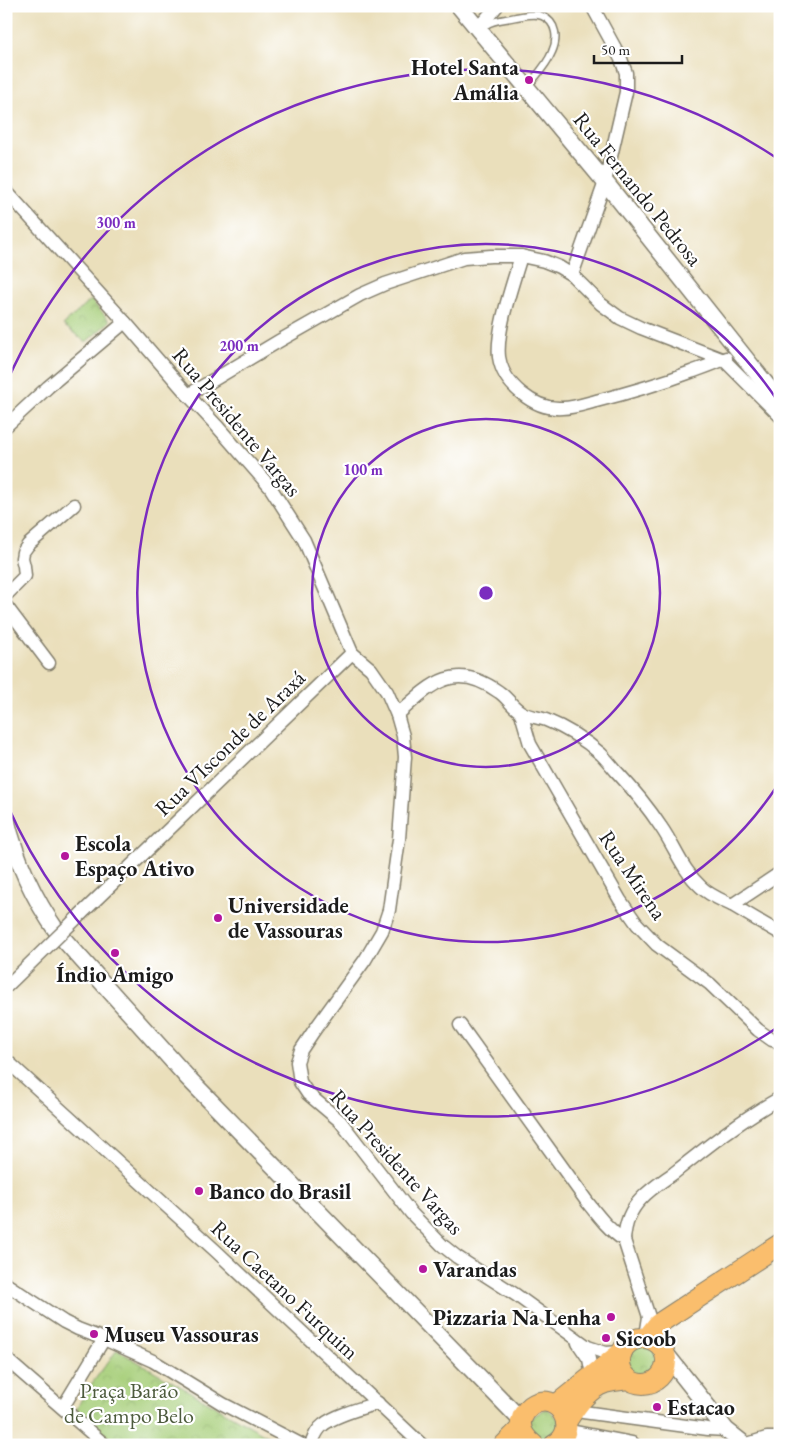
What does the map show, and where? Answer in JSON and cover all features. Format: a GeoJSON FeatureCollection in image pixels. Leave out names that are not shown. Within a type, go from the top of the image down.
{"type":"FeatureCollection","features":[{"type":"Feature","properties":{"kind":"main road"},"geometry":{"type":"LineString","coordinates":[[650,1329],[654,1340],[664,1352],[666,1364],[664,1371],[655,1381],[641,1384],[628,1378],[621,1366],[620,1359],[626,1345],[632,1340],[639,1338],[650,1329],[780,1244]]}},
{"type":"Feature","properties":{"kind":"main road"},"geometry":{"type":"LineString","coordinates":[[563,1423],[592,1375],[622,1352]]}},
{"type":"Feature","properties":{"kind":"main road"},"geometry":{"type":"LineString","coordinates":[[563,1423],[595,1388],[604,1383],[628,1378]]}},
{"type":"Feature","properties":{"kind":"main road"},"geometry":{"type":"LineString","coordinates":[[504,1445],[521,1424],[524,1413],[535,1403],[549,1402],[563,1423]]}},
{"type":"Feature","properties":{"kind":"main road"},"geometry":{"type":"LineString","coordinates":[[521,1424],[524,1435],[534,1445]]}},
{"type":"Feature","properties":{"kind":"street","name":"Rua Fernando Pedrosa"},"geometry":{"type":"LineString","coordinates":[[459,6],[605,182],[780,402]]}},
{"type":"Feature","properties":{"kind":"street"},"geometry":{"type":"LineString","coordinates":[[479,29],[497,6]]}},
{"type":"Feature","properties":{"kind":"street"},"geometry":{"type":"LineString","coordinates":[[572,275],[605,182],[626,92],[626,73],[622,59],[592,6]]}},
{"type":"Feature","properties":{"kind":"street","name":"Rua Presidente Vargas"},"geometry":{"type":"LineString","coordinates":[[6,191],[125,322],[188,396],[270,487],[304,540],[352,653],[371,670],[387,692],[397,715],[403,736],[405,757],[398,839],[389,910],[382,931],[365,960],[301,1050],[297,1062],[300,1082],[308,1094],[340,1122],[412,1213],[442,1245],[473,1268],[516,1294],[588,1347],[606,1354],[622,1352]]}},
{"type":"Feature","properties":{"kind":"street"},"geometry":{"type":"LineString","coordinates":[[521,256],[502,324],[499,358],[507,377],[518,391],[546,407],[561,408],[582,405],[665,381],[724,360],[739,350]]}},
{"type":"Feature","properties":{"kind":"street"},"geometry":{"type":"LineString","coordinates":[[188,396],[279,340],[360,295],[385,284],[464,258],[521,256],[544,261],[572,275],[601,304],[620,318],[724,360],[780,416]]}},
{"type":"Feature","properties":{"kind":"street"},"geometry":{"type":"LineString","coordinates":[[6,426],[48,387],[125,322]]}},
{"type":"Feature","properties":{"kind":"street"},"geometry":{"type":"LineString","coordinates":[[6,595],[25,576],[22,556],[28,546],[74,505]]}},
{"type":"Feature","properties":{"kind":"street"},"geometry":{"type":"LineString","coordinates":[[6,606],[50,663]]}},
{"type":"Feature","properties":{"kind":"street","name":"Rua VIsconde de Araxá"},"geometry":{"type":"LineString","coordinates":[[6,987],[352,653]]}},
{"type":"Feature","properties":{"kind":"street"},"geometry":{"type":"LineString","coordinates":[[397,715],[430,686],[446,679],[463,676],[481,681],[501,693],[521,713],[546,720],[574,734],[601,754],[627,783],[662,828],[675,853],[701,887],[719,899],[780,932]]}},
{"type":"Feature","properties":{"kind":"street","name":"Rua Mirena"},"geometry":{"type":"LineString","coordinates":[[521,713],[530,744],[620,900],[637,924],[657,945],[710,984],[758,1030],[772,1040],[780,1042]]}},
{"type":"Feature","properties":{"kind":"street"},"geometry":{"type":"LineString","coordinates":[[6,819],[18,858],[28,882],[58,933],[187,1077],[521,1424]]}},
{"type":"Feature","properties":{"kind":"street"},"geometry":{"type":"LineString","coordinates":[[732,906],[780,873]]}},
{"type":"Feature","properties":{"kind":"street"},"geometry":{"type":"LineString","coordinates":[[460,1025],[588,1203],[606,1226],[624,1240]]}},
{"type":"Feature","properties":{"kind":"street","name":"Rua Caetano Furquim"},"geometry":{"type":"LineString","coordinates":[[8,1062],[217,1252],[422,1445]]}},
{"type":"Feature","properties":{"kind":"street"},"geometry":{"type":"LineString","coordinates":[[650,1329],[624,1240],[625,1227],[631,1212],[640,1199],[709,1145],[757,1111],[780,1098]]}},
{"type":"Feature","properties":{"kind":"street"},"geometry":{"type":"LineString","coordinates":[[6,1284],[78,1330],[104,1339],[153,1361],[223,1404],[302,1445]]}},
{"type":"Feature","properties":{"kind":"street","name":"Rua Presidente Vargas"},"geometry":{"type":"LineString","coordinates":[[574,1337],[589,1359],[592,1375]]}},
{"type":"Feature","properties":{"kind":"street"},"geometry":{"type":"LineString","coordinates":[[63,1408],[104,1339]]}},
{"type":"Feature","properties":{"kind":"street"},"geometry":{"type":"LineString","coordinates":[[664,1352],[730,1435],[745,1445]]}},
{"type":"Feature","properties":{"kind":"street"},"geometry":{"type":"LineString","coordinates":[[6,1359],[100,1443]]}},
{"type":"Feature","properties":{"kind":"street"},"geometry":{"type":"LineString","coordinates":[[311,1445],[323,1424],[354,1410],[378,1403]]}},
{"type":"Feature","properties":{"kind":"street"},"geometry":{"type":"LineString","coordinates":[[563,1423],[583,1412],[698,1428],[730,1435]]}},
{"type":"Feature","properties":{"kind":"street"},"geometry":{"type":"LineString","coordinates":[[563,1423],[632,1445]]}},
{"type":"Feature","properties":{"kind":"street"},"geometry":{"type":"LineString","coordinates":[[751,1445],[767,1440],[780,1440]]}},
{"type":"Feature","properties":{"kind":"lane"},"geometry":{"type":"LineString","coordinates":[[479,29],[497,20],[530,15],[540,15],[547,19],[554,27],[556,37],[553,50],[548,61],[527,87]]}},
{"type":"Feature","properties":{"kind":"green space"},"geometry":{"type":"Polygon","coordinates":[[[91,300],[110,321],[86,342],[63,325],[91,300]]]}},
{"type":"Feature","properties":{"kind":"green space"},"geometry":{"type":"Polygon","coordinates":[[[644,1343],[651,1344],[657,1349],[662,1355],[662,1369],[657,1375],[651,1380],[644,1381],[637,1380],[631,1375],[626,1369],[625,1362],[626,1355],[631,1349],[637,1344],[644,1343]]]}},
{"type":"Feature","properties":{"kind":"green space","name":"Praça Barão de Campo Belo"},"geometry":{"type":"Polygon","coordinates":[[[117,1350],[283,1445],[115,1445],[74,1415],[84,1394],[117,1350]]]}},
{"type":"Feature","properties":{"kind":"green space"},"geometry":{"type":"Polygon","coordinates":[[[547,1408],[562,1423],[546,1442],[540,1441],[531,1435],[529,1419],[547,1408]]]}},
{"type":"Feature","properties":{"kind":"place","name":"Hotel Santa Amália"},"geometry":{"type":"Point","coordinates":[529,80]}},
{"type":"Feature","properties":{"kind":"place","name":"Escola Espaço Ativo"},"geometry":{"type":"Point","coordinates":[65,856]}},
{"type":"Feature","properties":{"kind":"place","name":"Universidade de Vassouras"},"geometry":{"type":"Point","coordinates":[218,918]}},
{"type":"Feature","properties":{"kind":"place","name":"Índio Amigo"},"geometry":{"type":"Point","coordinates":[115,953]}},
{"type":"Feature","properties":{"kind":"place","name":"Banco do Brasil"},"geometry":{"type":"Point","coordinates":[199,1191]}},
{"type":"Feature","properties":{"kind":"place","name":"Varandas"},"geometry":{"type":"Point","coordinates":[423,1269]}},
{"type":"Feature","properties":{"kind":"place","name":"Pizzaria Na Lenha"},"geometry":{"type":"Point","coordinates":[611,1317]}},
{"type":"Feature","properties":{"kind":"place","name":"Museu Vassouras"},"geometry":{"type":"Point","coordinates":[94,1334]}},
{"type":"Feature","properties":{"kind":"place","name":"Sicoob"},"geometry":{"type":"Point","coordinates":[606,1338]}},
{"type":"Feature","properties":{"kind":"place","name":"Estacao"},"geometry":{"type":"Point","coordinates":[657,1407]}}]}
